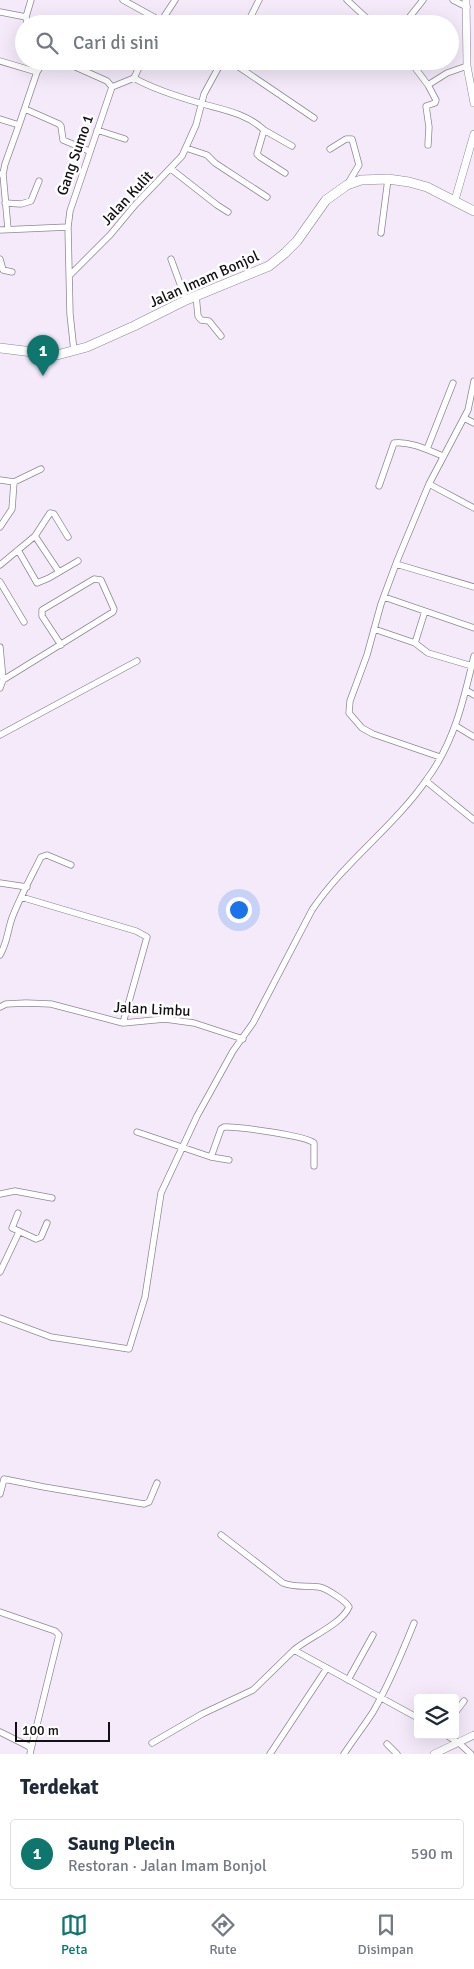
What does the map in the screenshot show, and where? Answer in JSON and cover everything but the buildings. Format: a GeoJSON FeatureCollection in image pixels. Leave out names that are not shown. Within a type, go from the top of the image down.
{"type":"FeatureCollection","features":[{"type":"Feature","properties":{"kind":"highway","name":"Jalan Imam Bonjol"},"geometry":{"type":"LineString","coordinates":[[0,348],[58,355],[74,351],[134,326],[186,300],[269,266],[297,241],[326,200],[347,185],[361,180],[388,179],[409,182],[455,200],[474,211]]}},
{"type":"Feature","properties":{"kind":"street"},"geometry":{"type":"LineString","coordinates":[[27,15],[31,0]]}},
{"type":"Feature","properties":{"kind":"street"},"geometry":{"type":"LineString","coordinates":[[123,0],[148,15]]}},
{"type":"Feature","properties":{"kind":"street"},"geometry":{"type":"LineString","coordinates":[[165,15],[175,0]]}},
{"type":"Feature","properties":{"kind":"street"},"geometry":{"type":"LineString","coordinates":[[252,15],[259,0]]}},
{"type":"Feature","properties":{"kind":"street"},"geometry":{"type":"LineString","coordinates":[[347,0],[363,15]]}},
{"type":"Feature","properties":{"kind":"street"},"geometry":{"type":"LineString","coordinates":[[411,15],[423,0]]}},
{"type":"Feature","properties":{"kind":"street"},"geometry":{"type":"LineString","coordinates":[[452,0],[467,3],[467,66],[474,103]]}},
{"type":"Feature","properties":{"kind":"street"},"geometry":{"type":"LineString","coordinates":[[0,12],[16,15]]}},
{"type":"Feature","properties":{"kind":"street"},"geometry":{"type":"LineString","coordinates":[[0,61],[15,65]]}},
{"type":"Feature","properties":{"kind":"street"},"geometry":{"type":"LineString","coordinates":[[459,69],[467,66]]}},
{"type":"Feature","properties":{"kind":"street"},"geometry":{"type":"LineString","coordinates":[[8,229],[2,174],[37,72],[30,70]]}},
{"type":"Feature","properties":{"kind":"street"},"geometry":{"type":"LineString","coordinates":[[82,70],[107,81],[112,87],[134,78],[138,70]]}},
{"type":"Feature","properties":{"kind":"street","name":"Jalan Kulit"},"geometry":{"type":"LineString","coordinates":[[70,275],[110,235],[135,205],[172,169],[186,148],[196,125],[204,94],[217,70]]}},
{"type":"Feature","properties":{"kind":"street"},"geometry":{"type":"LineString","coordinates":[[243,70],[314,118]]}},
{"type":"Feature","properties":{"kind":"street"},"geometry":{"type":"LineString","coordinates":[[417,70],[436,100],[435,103],[426,106],[429,127],[428,145]]}},
{"type":"Feature","properties":{"kind":"street"},"geometry":{"type":"LineString","coordinates":[[428,85],[456,70]]}},
{"type":"Feature","properties":{"kind":"street"},"geometry":{"type":"LineString","coordinates":[[134,78],[244,117],[292,146]]}},
{"type":"Feature","properties":{"kind":"street","name":"Gang Sumo 1"},"geometry":{"type":"LineString","coordinates":[[70,275],[68,228],[70,211],[112,87]]}},
{"type":"Feature","properties":{"kind":"street"},"geometry":{"type":"LineString","coordinates":[[25,109],[59,124],[64,140],[89,151]]}},
{"type":"Feature","properties":{"kind":"street"},"geometry":{"type":"LineString","coordinates":[[0,119],[19,125]]}},
{"type":"Feature","properties":{"kind":"street"},"geometry":{"type":"LineString","coordinates":[[97,130],[125,139]]}},
{"type":"Feature","properties":{"kind":"street"},"geometry":{"type":"LineString","coordinates":[[264,130],[257,154],[285,174]]}},
{"type":"Feature","properties":{"kind":"street"},"geometry":{"type":"LineString","coordinates":[[455,200],[474,134]]}},
{"type":"Feature","properties":{"kind":"street"},"geometry":{"type":"LineString","coordinates":[[330,149],[346,138],[352,139],[359,165],[347,185]]}},
{"type":"Feature","properties":{"kind":"street"},"geometry":{"type":"LineString","coordinates":[[186,148],[207,155],[215,163],[267,197]]}},
{"type":"Feature","properties":{"kind":"street"},"geometry":{"type":"LineString","coordinates":[[172,169],[228,212]]}},
{"type":"Feature","properties":{"kind":"street"},"geometry":{"type":"LineString","coordinates":[[381,233],[388,179]]}},
{"type":"Feature","properties":{"kind":"street"},"geometry":{"type":"LineString","coordinates":[[5,204],[21,204],[31,201],[40,181]]}},
{"type":"Feature","properties":{"kind":"street"},"geometry":{"type":"LineString","coordinates":[[0,230],[68,228]]}},
{"type":"Feature","properties":{"kind":"street"},"geometry":{"type":"LineString","coordinates":[[0,259],[3,270],[12,272]]}},
{"type":"Feature","properties":{"kind":"street"},"geometry":{"type":"LineString","coordinates":[[171,259],[186,300]]}},
{"type":"Feature","properties":{"kind":"street"},"geometry":{"type":"LineString","coordinates":[[70,275],[70,314],[74,351]]}},
{"type":"Feature","properties":{"kind":"street"},"geometry":{"type":"LineString","coordinates":[[196,296],[198,316],[201,320],[209,321],[221,336]]}},
{"type":"Feature","properties":{"kind":"street"},"geometry":{"type":"LineString","coordinates":[[440,758],[373,734],[362,728],[348,713],[350,701],[396,564],[442,456],[468,410],[474,381]]}},
{"type":"Feature","properties":{"kind":"street"},"geometry":{"type":"LineString","coordinates":[[427,449],[453,382]]}},
{"type":"Feature","properties":{"kind":"street"},"geometry":{"type":"LineString","coordinates":[[464,418],[474,423]]}},
{"type":"Feature","properties":{"kind":"street"},"geometry":{"type":"LineString","coordinates":[[379,486],[394,443],[400,442],[427,449],[442,456]]}},
{"type":"Feature","properties":{"kind":"street"},"geometry":{"type":"LineString","coordinates":[[0,480],[14,482],[41,469]]}},
{"type":"Feature","properties":{"kind":"street"},"geometry":{"type":"LineString","coordinates":[[0,527],[12,509],[14,482]]}},
{"type":"Feature","properties":{"kind":"street"},"geometry":{"type":"LineString","coordinates":[[429,484],[474,508]]}},
{"type":"Feature","properties":{"kind":"street"},"geometry":{"type":"LineString","coordinates":[[0,565],[35,536],[44,520],[52,513],[60,522],[68,537]]}},
{"type":"Feature","properties":{"kind":"street"},"geometry":{"type":"LineString","coordinates":[[35,536],[59,572]]}},
{"type":"Feature","properties":{"kind":"street"},"geometry":{"type":"LineString","coordinates":[[18,550],[37,583],[78,561]]}},
{"type":"Feature","properties":{"kind":"street"},"geometry":{"type":"LineString","coordinates":[[396,564],[474,587]]}},
{"type":"Feature","properties":{"kind":"street"},"geometry":{"type":"LineString","coordinates":[[3,680],[60,645],[113,612],[114,609],[101,580],[94,579],[42,610],[42,616],[60,645]]}},
{"type":"Feature","properties":{"kind":"street"},"geometry":{"type":"LineString","coordinates":[[0,582],[24,622]]}},
{"type":"Feature","properties":{"kind":"street"},"geometry":{"type":"LineString","coordinates":[[384,597],[474,628]]}},
{"type":"Feature","properties":{"kind":"street"},"geometry":{"type":"LineString","coordinates":[[415,643],[425,611]]}},
{"type":"Feature","properties":{"kind":"street"},"geometry":{"type":"LineString","coordinates":[[374,629],[415,643],[428,653],[472,666]]}},
{"type":"Feature","properties":{"kind":"street"},"geometry":{"type":"LineString","coordinates":[[0,647],[3,680],[0,688]]}},
{"type":"Feature","properties":{"kind":"street"},"geometry":{"type":"LineString","coordinates":[[0,1318],[51,1337],[129,1348],[145,1297],[161,1193],[201,1108],[233,1051],[253,1023],[312,910],[322,895],[393,820],[426,781],[440,758],[456,726],[474,656]]}},
{"type":"Feature","properties":{"kind":"street"},"geometry":{"type":"LineString","coordinates":[[0,735],[137,661]]}},
{"type":"Feature","properties":{"kind":"street"},"geometry":{"type":"LineString","coordinates":[[466,690],[474,695]]}},
{"type":"Feature","properties":{"kind":"street"},"geometry":{"type":"LineString","coordinates":[[456,726],[474,737]]}},
{"type":"Feature","properties":{"kind":"street"},"geometry":{"type":"LineString","coordinates":[[426,781],[474,820]]}},
{"type":"Feature","properties":{"kind":"street"},"geometry":{"type":"LineString","coordinates":[[0,955],[7,942],[10,923],[21,897],[44,855],[71,865]]}},
{"type":"Feature","properties":{"kind":"street"},"geometry":{"type":"LineString","coordinates":[[0,883],[26,887]]}},
{"type":"Feature","properties":{"kind":"street"},"geometry":{"type":"LineString","coordinates":[[21,897],[136,931],[147,936],[123,1023]]}},
{"type":"Feature","properties":{"kind":"street","name":"Jalan Limbu"},"geometry":{"type":"LineString","coordinates":[[0,1007],[6,1004],[51,1004],[123,1023],[165,1019],[194,1023],[243,1039]]}},
{"type":"Feature","properties":{"kind":"street"},"geometry":{"type":"LineString","coordinates":[[210,1157],[221,1129],[227,1127],[289,1135],[311,1140],[315,1148],[314,1166]]}},
{"type":"Feature","properties":{"kind":"street"},"geometry":{"type":"LineString","coordinates":[[137,1132],[183,1146],[210,1157],[229,1160]]}},
{"type":"Feature","properties":{"kind":"street"},"geometry":{"type":"LineString","coordinates":[[0,1194],[15,1191],[52,1198]]}},
{"type":"Feature","properties":{"kind":"street"},"geometry":{"type":"LineString","coordinates":[[18,1213],[11,1226],[19,1232],[38,1239],[41,1237],[47,1222]]}},
{"type":"Feature","properties":{"kind":"street"},"geometry":{"type":"LineString","coordinates":[[0,1272],[19,1232]]}},
{"type":"Feature","properties":{"kind":"street"},"geometry":{"type":"LineString","coordinates":[[0,1494],[4,1479],[144,1504],[149,1502],[157,1483]]}},
{"type":"Feature","properties":{"kind":"street"},"geometry":{"type":"LineString","coordinates":[[152,1742],[202,1714],[253,1690],[294,1650],[331,1626],[347,1612],[349,1607],[347,1603],[321,1587],[293,1587],[283,1583],[221,1534]]}},
{"type":"Feature","properties":{"kind":"street"},"geometry":{"type":"LineString","coordinates":[[0,1612],[55,1631],[59,1635],[30,1751],[0,1733]]}},
{"type":"Feature","properties":{"kind":"street"},"geometry":{"type":"LineString","coordinates":[[344,1754],[366,1723],[381,1696],[414,1623]]}},
{"type":"Feature","properties":{"kind":"street"},"geometry":{"type":"LineString","coordinates":[[348,1680],[373,1635]]}},
{"type":"Feature","properties":{"kind":"street"},"geometry":{"type":"LineString","coordinates":[[294,1650],[414,1716]]}},
{"type":"Feature","properties":{"kind":"street"},"geometry":{"type":"LineString","coordinates":[[270,1754],[326,1668]]}},
{"type":"Feature","properties":{"kind":"street"},"geometry":{"type":"LineString","coordinates":[[459,1708],[464,1701]]}},
{"type":"Feature","properties":{"kind":"street"},"geometry":{"type":"LineString","coordinates":[[434,1754],[474,1735]]}},
{"type":"Feature","properties":{"kind":"street"},"geometry":{"type":"LineString","coordinates":[[452,1739],[471,1754]]}},
{"type":"Feature","properties":{"kind":"street"},"geometry":{"type":"LineString","coordinates":[[387,1744],[397,1754]]}},
{"type":"Feature","properties":{"kind":"place","name":"Saung Plecin"},"geometry":{"type":"Point","coordinates":[43,376]}}]}
